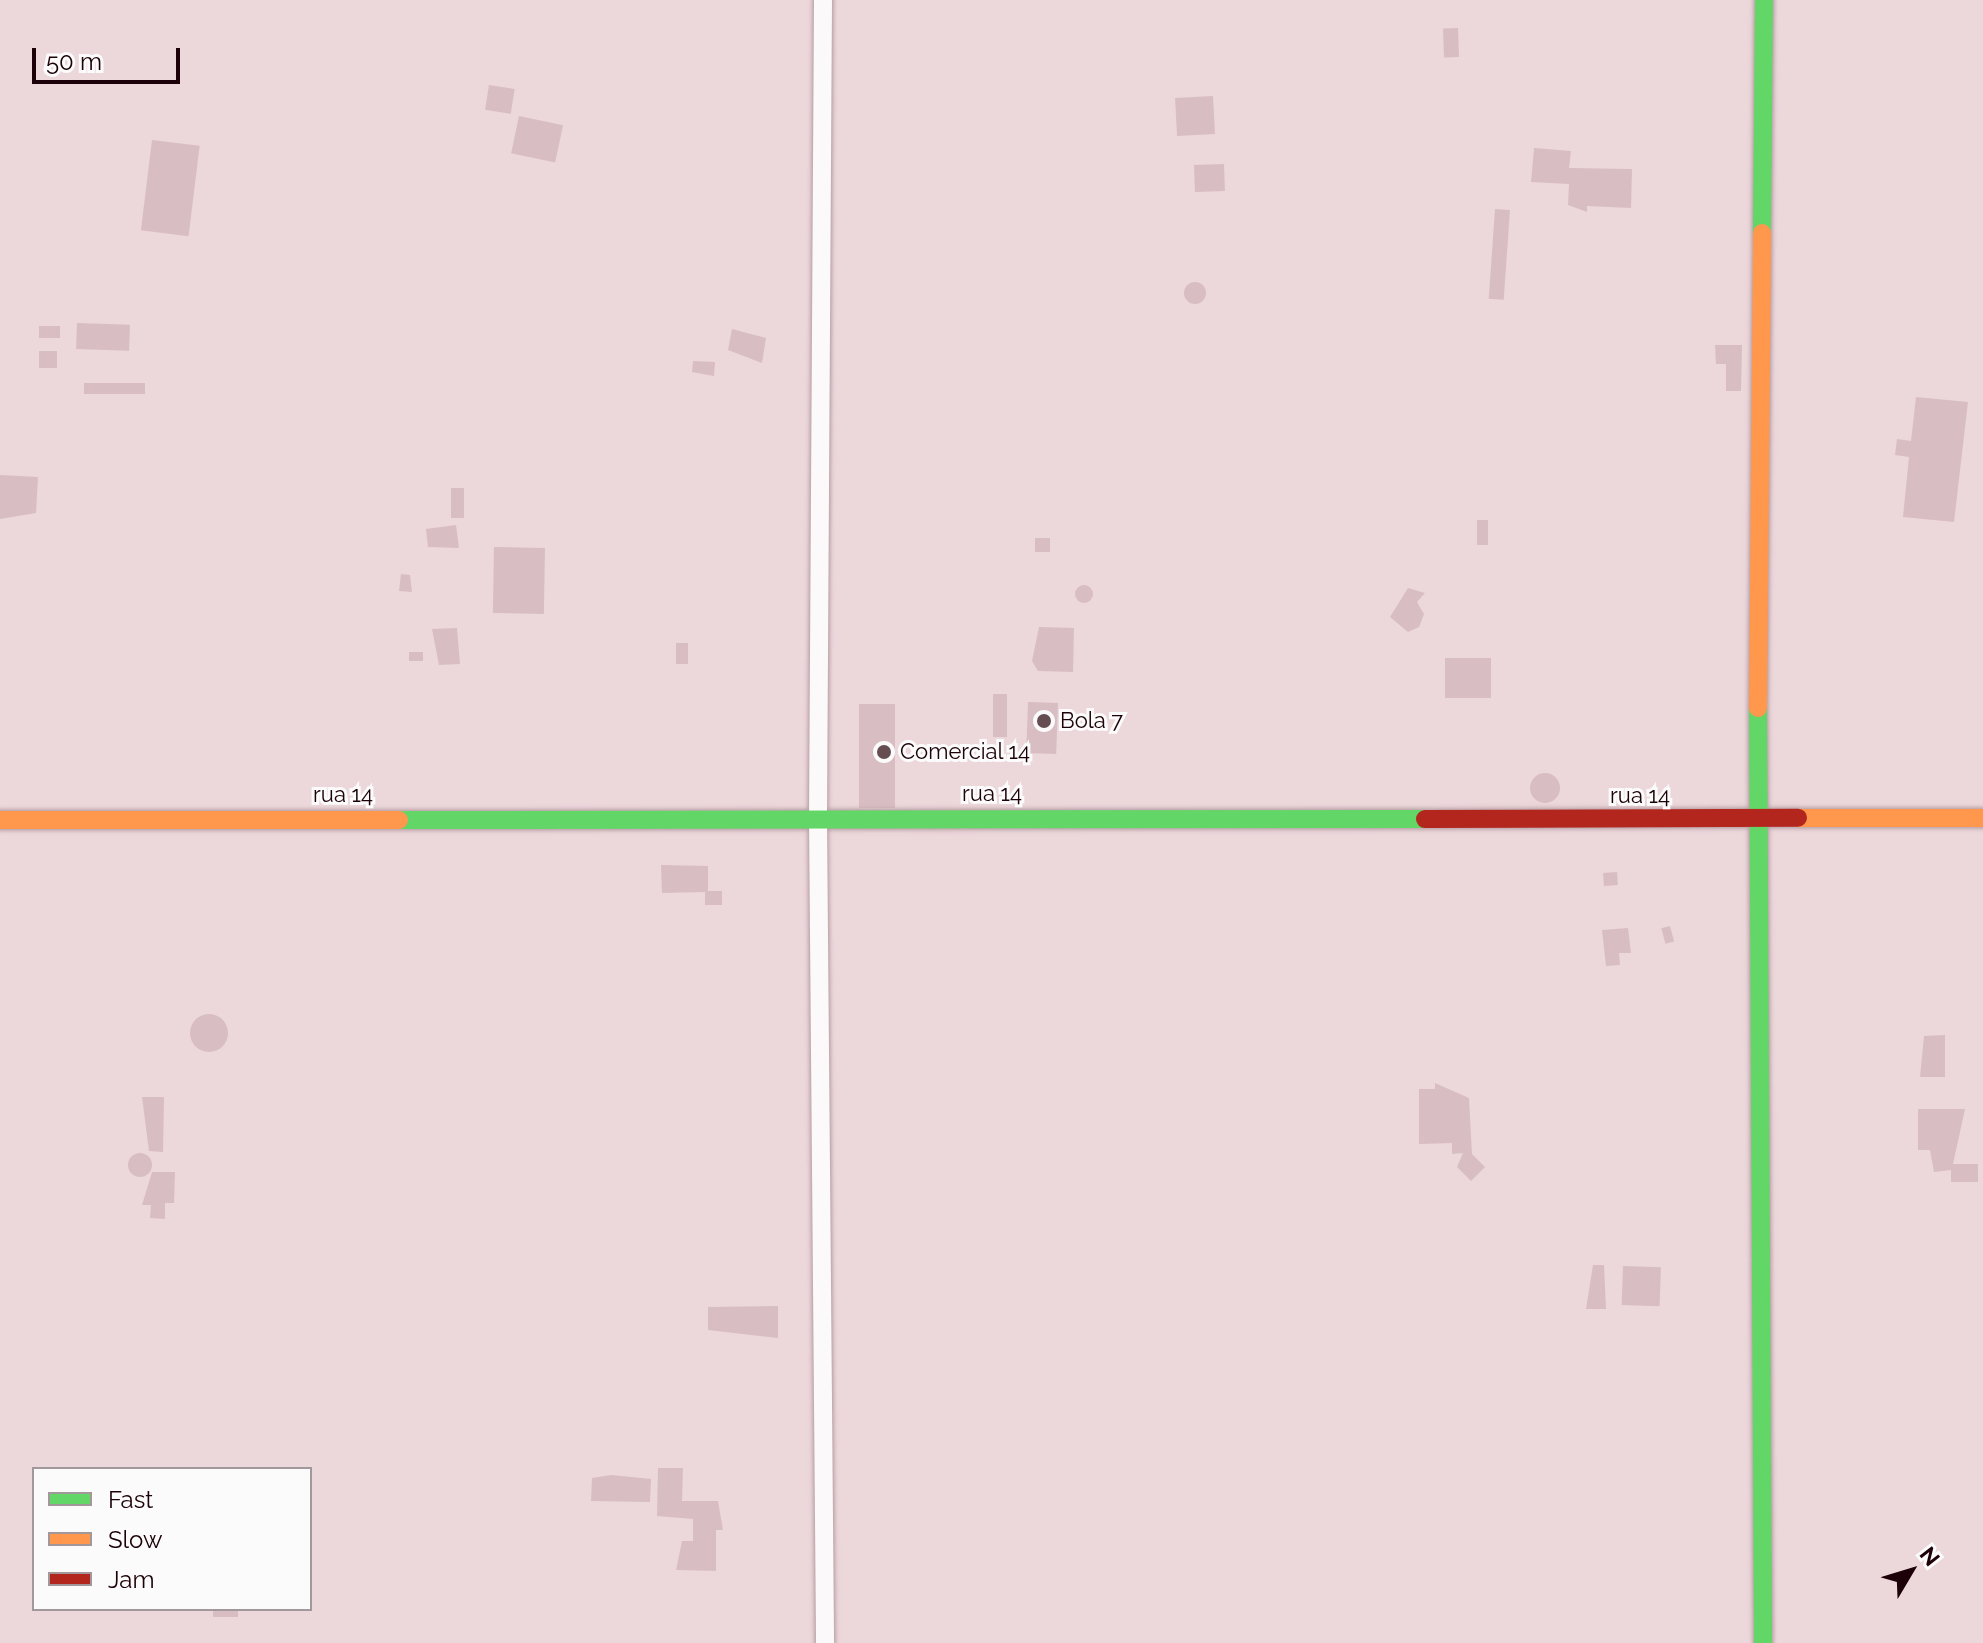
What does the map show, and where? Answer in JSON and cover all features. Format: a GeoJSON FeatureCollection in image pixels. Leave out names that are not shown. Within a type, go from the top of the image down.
{"type":"FeatureCollection","features":[{"type":"Feature","properties":{"kind":"street"},"geometry":{"type":"LineString","coordinates":[[823,0],[818,818],[825,1643]]}},
{"type":"Feature","properties":{"kind":"street"},"geometry":{"type":"LineString","coordinates":[[1763,1643],[1757,820],[1764,0]]}},
{"type":"Feature","properties":{"kind":"street","name":"rua 14"},"geometry":{"type":"LineString","coordinates":[[0,820],[1983,818]]}},
{"type":"Feature","properties":{"kind":"building"},"geometry":{"type":"Polygon","coordinates":[[[1458,28],[1459,57],[1444,58],[1443,29],[1458,28]]]}},
{"type":"Feature","properties":{"kind":"building"},"geometry":{"type":"Polygon","coordinates":[[[489,85],[515,89],[511,114],[485,110],[489,85]]]}},
{"type":"Feature","properties":{"kind":"building"},"geometry":{"type":"Polygon","coordinates":[[[1213,96],[1215,134],[1177,136],[1175,98],[1213,96]]]}},
{"type":"Feature","properties":{"kind":"building"},"geometry":{"type":"Polygon","coordinates":[[[519,116],[563,125],[555,163],[511,153],[519,116]]]}},
{"type":"Feature","properties":{"kind":"building"},"geometry":{"type":"Polygon","coordinates":[[[152,140],[200,146],[189,236],[141,230],[152,140]]]}},
{"type":"Feature","properties":{"kind":"building"},"geometry":{"type":"Polygon","coordinates":[[[1534,148],[1571,151],[1569,168],[1632,169],[1631,208],[1587,206],[1587,212],[1568,205],[1569,184],[1531,182],[1534,148]]]}},
{"type":"Feature","properties":{"kind":"building"},"geometry":{"type":"Polygon","coordinates":[[[1224,164],[1225,191],[1195,192],[1194,165],[1224,164]]]}},
{"type":"Feature","properties":{"kind":"building"},"geometry":{"type":"Polygon","coordinates":[[[1495,209],[1510,210],[1504,300],[1489,299],[1495,209]]]}},
{"type":"Feature","properties":{"kind":"building"},"geometry":{"type":"Polygon","coordinates":[[[1195,282],[1203,285],[1206,293],[1203,301],[1195,304],[1187,301],[1184,293],[1187,285],[1195,282]]]}},
{"type":"Feature","properties":{"kind":"building"},"geometry":{"type":"Polygon","coordinates":[[[77,323],[130,325],[129,351],[76,349],[77,323]]]}},
{"type":"Feature","properties":{"kind":"building"},"geometry":{"type":"Polygon","coordinates":[[[39,326],[60,326],[60,338],[39,338],[39,326]]]}},
{"type":"Feature","properties":{"kind":"building"},"geometry":{"type":"Polygon","coordinates":[[[732,329],[766,338],[762,363],[728,350],[732,329]]]}},
{"type":"Feature","properties":{"kind":"building"},"geometry":{"type":"Polygon","coordinates":[[[1715,345],[1742,345],[1741,391],[1726,391],[1726,364],[1716,364],[1715,345]]]}},
{"type":"Feature","properties":{"kind":"building"},"geometry":{"type":"Polygon","coordinates":[[[39,351],[57,351],[57,368],[39,368],[39,351]]]}},
{"type":"Feature","properties":{"kind":"building"},"geometry":{"type":"Polygon","coordinates":[[[693,361],[715,362],[714,376],[692,372],[693,361]]]}},
{"type":"Feature","properties":{"kind":"building"},"geometry":{"type":"Polygon","coordinates":[[[84,383],[145,383],[145,394],[84,394],[84,383]]]}},
{"type":"Feature","properties":{"kind":"building"},"geometry":{"type":"Polygon","coordinates":[[[1916,397],[1968,402],[1954,522],[1903,517],[1909,457],[1895,455],[1897,439],[1911,441],[1916,397]]]}},
{"type":"Feature","properties":{"kind":"building"},"geometry":{"type":"Polygon","coordinates":[[[0,475],[38,477],[36,513],[0,519],[0,475]]]}},
{"type":"Feature","properties":{"kind":"building"},"geometry":{"type":"Polygon","coordinates":[[[451,488],[464,488],[464,518],[451,518],[451,488]]]}},
{"type":"Feature","properties":{"kind":"building"},"geometry":{"type":"Polygon","coordinates":[[[1477,520],[1488,520],[1488,545],[1477,545],[1477,520]]]}},
{"type":"Feature","properties":{"kind":"building"},"geometry":{"type":"Polygon","coordinates":[[[456,525],[459,548],[428,547],[426,529],[456,525]]]}},
{"type":"Feature","properties":{"kind":"building"},"geometry":{"type":"Polygon","coordinates":[[[1035,538],[1050,538],[1050,552],[1035,552],[1035,538]]]}},
{"type":"Feature","properties":{"kind":"building"},"geometry":{"type":"Polygon","coordinates":[[[494,547],[545,548],[544,614],[493,613],[494,547]]]}},
{"type":"Feature","properties":{"kind":"building"},"geometry":{"type":"Polygon","coordinates":[[[401,574],[410,575],[412,592],[399,591],[401,574]]]}},
{"type":"Feature","properties":{"kind":"building"},"geometry":{"type":"Polygon","coordinates":[[[1084,585],[1093,594],[1084,603],[1075,594],[1084,585]]]}},
{"type":"Feature","properties":{"kind":"building"},"geometry":{"type":"Polygon","coordinates":[[[1408,588],[1425,593],[1417,602],[1424,614],[1419,627],[1408,632],[1390,617],[1408,588]]]}},
{"type":"Feature","properties":{"kind":"building"},"geometry":{"type":"Polygon","coordinates":[[[1039,627],[1074,628],[1073,672],[1038,671],[1032,661],[1039,627]]]}},
{"type":"Feature","properties":{"kind":"building"},"geometry":{"type":"Polygon","coordinates":[[[457,628],[460,664],[439,665],[432,629],[457,628]]]}},
{"type":"Feature","properties":{"kind":"building"},"geometry":{"type":"Polygon","coordinates":[[[676,643],[688,643],[688,664],[676,664],[676,643]]]}},
{"type":"Feature","properties":{"kind":"building"},"geometry":{"type":"Polygon","coordinates":[[[409,652],[423,652],[423,661],[409,661],[409,652]]]}},
{"type":"Feature","properties":{"kind":"building"},"geometry":{"type":"Polygon","coordinates":[[[1445,658],[1491,658],[1491,698],[1445,698],[1445,658]]]}},
{"type":"Feature","properties":{"kind":"building"},"geometry":{"type":"Polygon","coordinates":[[[993,694],[1007,694],[1007,737],[993,737],[993,694]]]}},
{"type":"Feature","properties":{"kind":"building"},"geometry":{"type":"Polygon","coordinates":[[[1028,702],[1058,703],[1056,754],[1026,753],[1028,702]]]}},
{"type":"Feature","properties":{"kind":"building"},"geometry":{"type":"Polygon","coordinates":[[[859,704],[895,704],[895,808],[859,808],[859,704]]]}},
{"type":"Feature","properties":{"kind":"building"},"geometry":{"type":"Polygon","coordinates":[[[1545,773],[1556,777],[1560,788],[1556,799],[1545,803],[1534,799],[1530,788],[1534,777],[1545,773]]]}},
{"type":"Feature","properties":{"kind":"building"},"geometry":{"type":"Polygon","coordinates":[[[661,865],[708,866],[708,891],[722,891],[722,905],[705,905],[705,892],[662,893],[661,865]]]}},
{"type":"Feature","properties":{"kind":"building"},"geometry":{"type":"Polygon","coordinates":[[[1617,872],[1618,885],[1604,886],[1603,873],[1617,872]]]}},
{"type":"Feature","properties":{"kind":"building"},"geometry":{"type":"Polygon","coordinates":[[[1670,926],[1674,941],[1665,944],[1661,928],[1670,926]]]}},
{"type":"Feature","properties":{"kind":"building"},"geometry":{"type":"Polygon","coordinates":[[[1628,928],[1631,953],[1619,953],[1620,965],[1606,966],[1602,930],[1628,928]]]}},
{"type":"Feature","properties":{"kind":"building"},"geometry":{"type":"Polygon","coordinates":[[[209,1014],[222,1020],[228,1033],[222,1046],[209,1052],[196,1046],[190,1033],[196,1020],[209,1014]]]}},
{"type":"Feature","properties":{"kind":"building"},"geometry":{"type":"Polygon","coordinates":[[[1945,1035],[1945,1077],[1920,1077],[1924,1036],[1945,1035]]]}},
{"type":"Feature","properties":{"kind":"building"},"geometry":{"type":"Polygon","coordinates":[[[1435,1083],[1469,1098],[1472,1154],[1485,1167],[1471,1181],[1457,1167],[1463,1153],[1452,1154],[1452,1143],[1419,1144],[1419,1089],[1435,1089],[1435,1083]]]}},
{"type":"Feature","properties":{"kind":"building"},"geometry":{"type":"Polygon","coordinates":[[[142,1097],[164,1097],[163,1152],[149,1151],[142,1097]]]}},
{"type":"Feature","properties":{"kind":"building"},"geometry":{"type":"Polygon","coordinates":[[[1918,1109],[1965,1109],[1953,1164],[1978,1164],[1978,1182],[1951,1182],[1951,1170],[1934,1172],[1930,1150],[1918,1150],[1918,1109]]]}},
{"type":"Feature","properties":{"kind":"building"},"geometry":{"type":"Polygon","coordinates":[[[140,1153],[151,1160],[152,1165],[145,1176],[140,1177],[129,1170],[128,1165],[135,1154],[140,1153]]]}},
{"type":"Feature","properties":{"kind":"building"},"geometry":{"type":"Polygon","coordinates":[[[152,1172],[175,1172],[174,1203],[165,1203],[165,1219],[150,1218],[151,1205],[142,1205],[152,1172]]]}},
{"type":"Feature","properties":{"kind":"building"},"geometry":{"type":"Polygon","coordinates":[[[1593,1265],[1604,1265],[1606,1309],[1586,1309],[1593,1265]]]}},
{"type":"Feature","properties":{"kind":"building"},"geometry":{"type":"Polygon","coordinates":[[[1623,1266],[1661,1267],[1660,1306],[1622,1305],[1623,1266]]]}},
{"type":"Feature","properties":{"kind":"building"},"geometry":{"type":"Polygon","coordinates":[[[778,1306],[778,1338],[708,1330],[708,1307],[778,1306]]]}},
{"type":"Feature","properties":{"kind":"building"},"geometry":{"type":"Polygon","coordinates":[[[658,1468],[683,1468],[682,1501],[718,1501],[723,1530],[716,1530],[716,1571],[676,1570],[682,1541],[693,1541],[693,1519],[657,1516],[658,1468]]]}},
{"type":"Feature","properties":{"kind":"building"},"geometry":{"type":"Polygon","coordinates":[[[611,1475],[651,1479],[650,1502],[591,1501],[592,1478],[611,1475]]]}},
{"type":"Feature","properties":{"kind":"building"},"geometry":{"type":"Polygon","coordinates":[[[213,1611],[238,1611],[238,1617],[213,1617],[213,1611]]]}},
{"type":"Feature","properties":{"kind":"traffic: fast"},"geometry":{"type":"LineString","coordinates":[[1762,233],[1764,0]]}},
{"type":"Feature","properties":{"kind":"traffic: fast"},"geometry":{"type":"LineString","coordinates":[[1758,708],[1763,1643]]}},
{"type":"Feature","properties":{"kind":"traffic: fast"},"geometry":{"type":"LineString","coordinates":[[399,820],[1425,819]]}},
{"type":"Feature","properties":{"kind":"traffic: slow"},"geometry":{"type":"LineString","coordinates":[[1758,708],[1762,233]]}},
{"type":"Feature","properties":{"kind":"traffic: slow"},"geometry":{"type":"LineString","coordinates":[[1798,818],[1983,818]]}},
{"type":"Feature","properties":{"kind":"traffic: slow"},"geometry":{"type":"LineString","coordinates":[[0,820],[399,820]]}},
{"type":"Feature","properties":{"kind":"traffic: jam"},"geometry":{"type":"LineString","coordinates":[[1425,819],[1798,818]]}},
{"type":"Feature","properties":{"kind":"place","name":"Bola 7"},"geometry":{"type":"Point","coordinates":[1044,721]}},
{"type":"Feature","properties":{"kind":"place","name":"Comercial 14"},"geometry":{"type":"Point","coordinates":[884,752]}}]}
